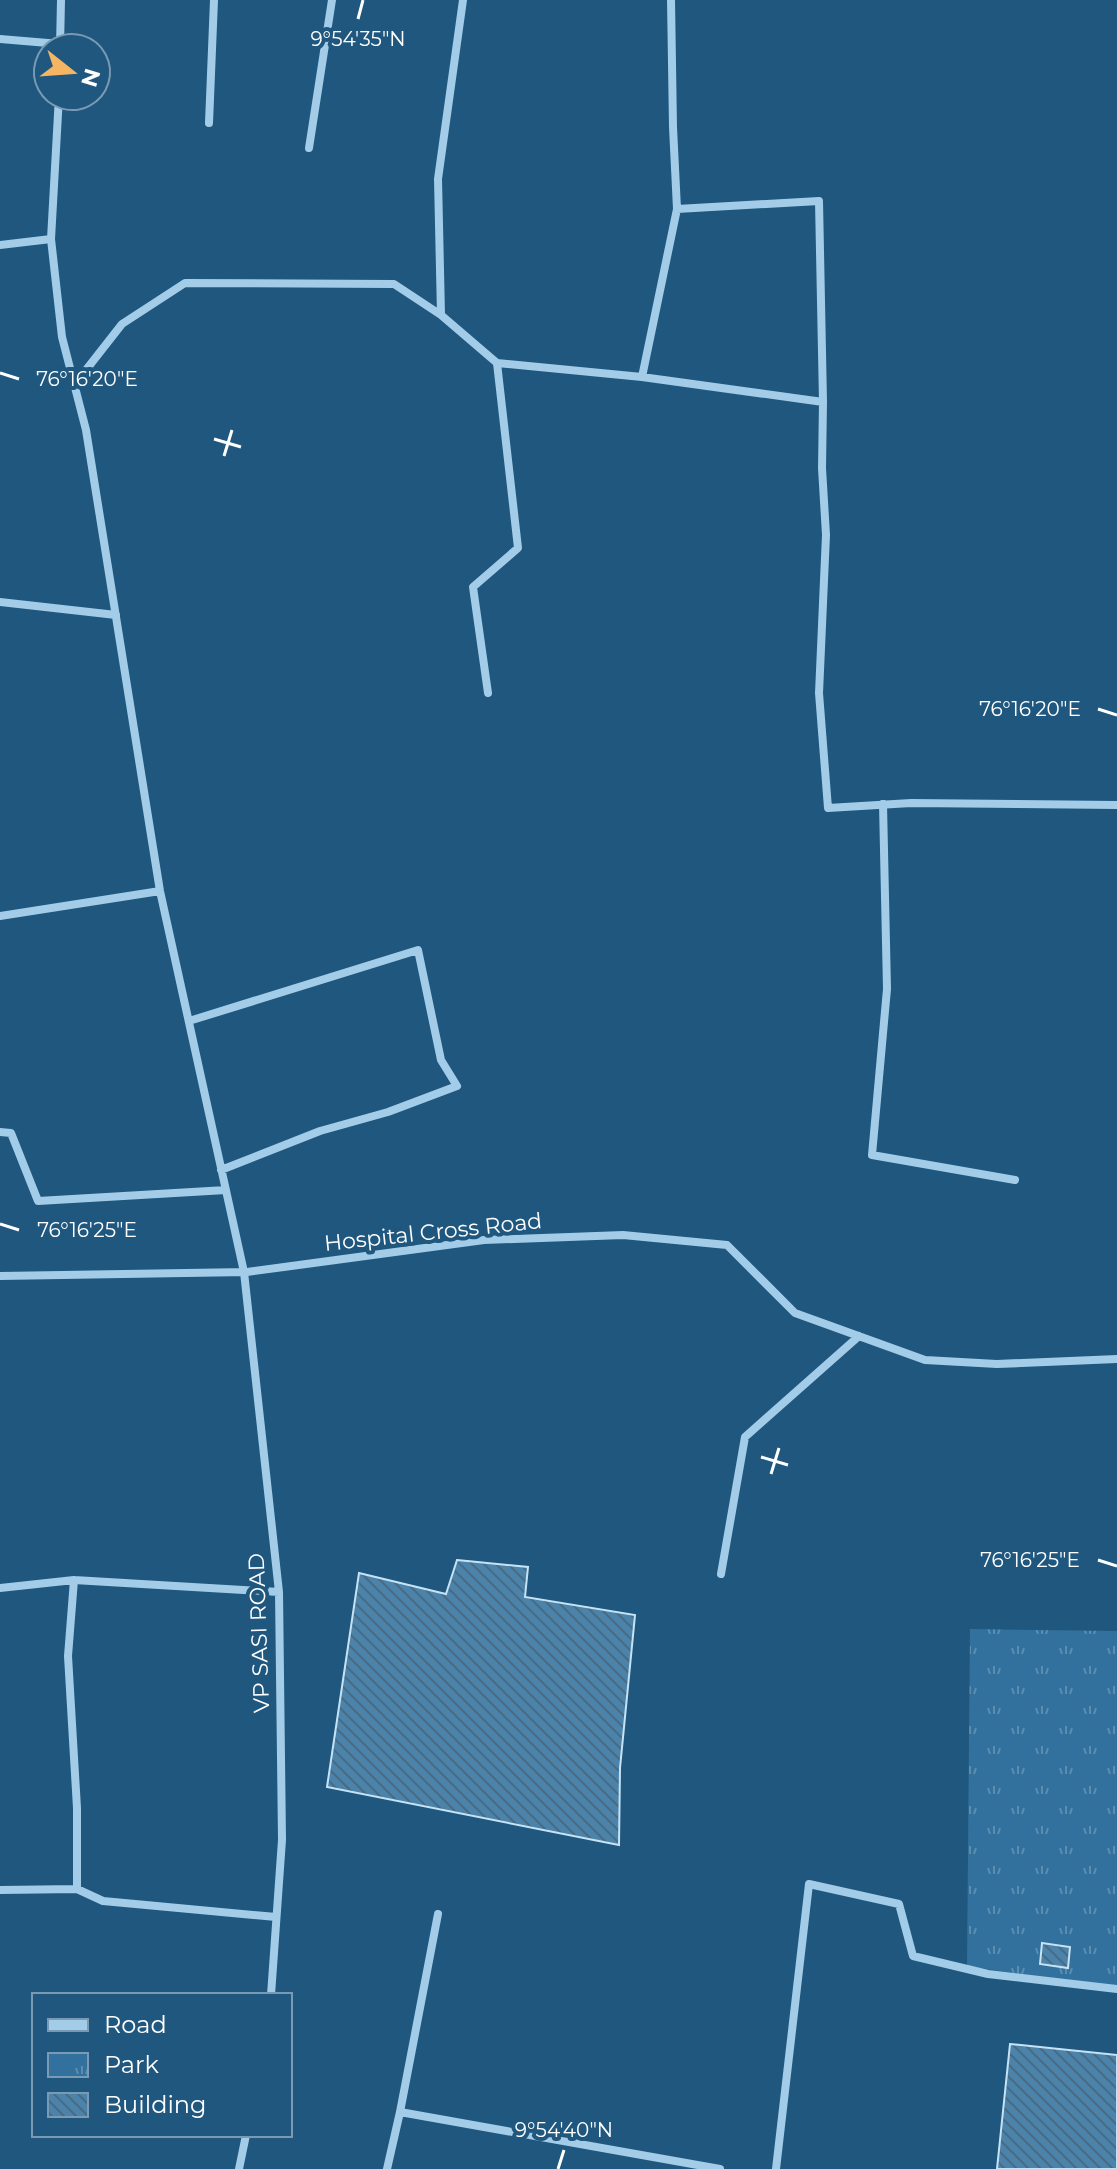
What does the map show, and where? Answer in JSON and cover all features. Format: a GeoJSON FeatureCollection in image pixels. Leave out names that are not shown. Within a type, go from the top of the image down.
{"type":"FeatureCollection","features":[{"type":"Feature","properties":{"kind":"street"},"geometry":{"type":"LineString","coordinates":[[60,32],[61,0]]}},
{"type":"Feature","properties":{"kind":"street"},"geometry":{"type":"LineString","coordinates":[[209,123],[214,0]]}},
{"type":"Feature","properties":{"kind":"street"},"geometry":{"type":"LineString","coordinates":[[309,148],[332,0]]}},
{"type":"Feature","properties":{"kind":"street"},"geometry":{"type":"LineString","coordinates":[[441,315],[438,179],[463,0]]}},
{"type":"Feature","properties":{"kind":"street"},"geometry":{"type":"LineString","coordinates":[[642,377],[677,209],[671,0]]}},
{"type":"Feature","properties":{"kind":"street"},"geometry":{"type":"LineString","coordinates":[[0,39],[32,43]]}},
{"type":"Feature","properties":{"kind":"street","name":"VP SASI ROAD"},"geometry":{"type":"LineString","coordinates":[[58,112],[51,239],[62,337],[86,430],[160,891],[244,1272],[279,1592],[282,1840],[271,1993]]}},
{"type":"Feature","properties":{"kind":"street"},"geometry":{"type":"LineString","coordinates":[[677,209],[819,201],[822,468],[826,535],[819,693],[828,808],[883,804],[1117,805]]}},
{"type":"Feature","properties":{"kind":"street"},"geometry":{"type":"LineString","coordinates":[[0,245],[51,239]]}},
{"type":"Feature","properties":{"kind":"street"},"geometry":{"type":"LineString","coordinates":[[75,384],[122,324],[185,283],[394,284],[441,315],[497,363],[642,377],[823,402]]}},
{"type":"Feature","properties":{"kind":"street"},"geometry":{"type":"LineString","coordinates":[[488,693],[473,587],[518,548],[497,363]]}},
{"type":"Feature","properties":{"kind":"street"},"geometry":{"type":"LineString","coordinates":[[0,602],[116,615]]}},
{"type":"Feature","properties":{"kind":"street"},"geometry":{"type":"LineString","coordinates":[[883,804],[887,989],[872,1155],[1015,1180]]}},
{"type":"Feature","properties":{"kind":"street"},"geometry":{"type":"LineString","coordinates":[[0,916],[160,891]]}},
{"type":"Feature","properties":{"kind":"street"},"geometry":{"type":"LineString","coordinates":[[189,1021],[418,950],[441,1060],[457,1086],[388,1112],[320,1131],[221,1170]]}},
{"type":"Feature","properties":{"kind":"street"},"geometry":{"type":"LineString","coordinates":[[0,1132],[11,1133],[38,1201],[226,1190]]}},
{"type":"Feature","properties":{"kind":"street","name":"Hospital Cross Road"},"geometry":{"type":"LineString","coordinates":[[0,1276],[244,1272],[484,1240],[623,1235],[727,1245],[795,1313],[925,1360],[997,1364],[1117,1359]]}},
{"type":"Feature","properties":{"kind":"street"},"geometry":{"type":"LineString","coordinates":[[721,1574],[745,1437],[859,1336]]}},
{"type":"Feature","properties":{"kind":"street"},"geometry":{"type":"LineString","coordinates":[[0,1588],[74,1580],[279,1592]]}},
{"type":"Feature","properties":{"kind":"street"},"geometry":{"type":"LineString","coordinates":[[74,1580],[68,1656],[77,1808],[77,1889]]}},
{"type":"Feature","properties":{"kind":"street"},"geometry":{"type":"LineString","coordinates":[[776,2169],[809,1884],[899,1904],[913,1956],[988,1974],[1117,1989]]}},
{"type":"Feature","properties":{"kind":"street"},"geometry":{"type":"LineString","coordinates":[[0,1890],[77,1889],[103,1901],[276,1917]]}},
{"type":"Feature","properties":{"kind":"street"},"geometry":{"type":"LineString","coordinates":[[387,2169],[438,1914]]}},
{"type":"Feature","properties":{"kind":"street"},"geometry":{"type":"LineString","coordinates":[[400,2112],[720,2169]]}},
{"type":"Feature","properties":{"kind":"street"},"geometry":{"type":"LineString","coordinates":[[239,2169],[246,2137]]}},
{"type":"Feature","properties":{"kind":"street"},"geometry":{"type":"LineString","coordinates":[[663,2159],[665,2169]]}},
{"type":"Feature","properties":{"kind":"green space"},"geometry":{"type":"Polygon","coordinates":[[[970,1629],[1117,1631],[1117,1989],[967,1966],[970,1629]]]}},
{"type":"Feature","properties":{"kind":"building"},"geometry":{"type":"Polygon","coordinates":[[[457,1560],[528,1567],[525,1597],[635,1615],[620,1768],[619,1845],[327,1787],[359,1573],[446,1594],[457,1560]]]}},
{"type":"Feature","properties":{"kind":"building"},"geometry":{"type":"Polygon","coordinates":[[[1042,1943],[1070,1947],[1068,1968],[1040,1964],[1042,1943]]]}},
{"type":"Feature","properties":{"kind":"building"},"geometry":{"type":"Polygon","coordinates":[[[1010,2044],[1117,2055],[1117,2169],[997,2169],[1010,2044]]]}}]}
